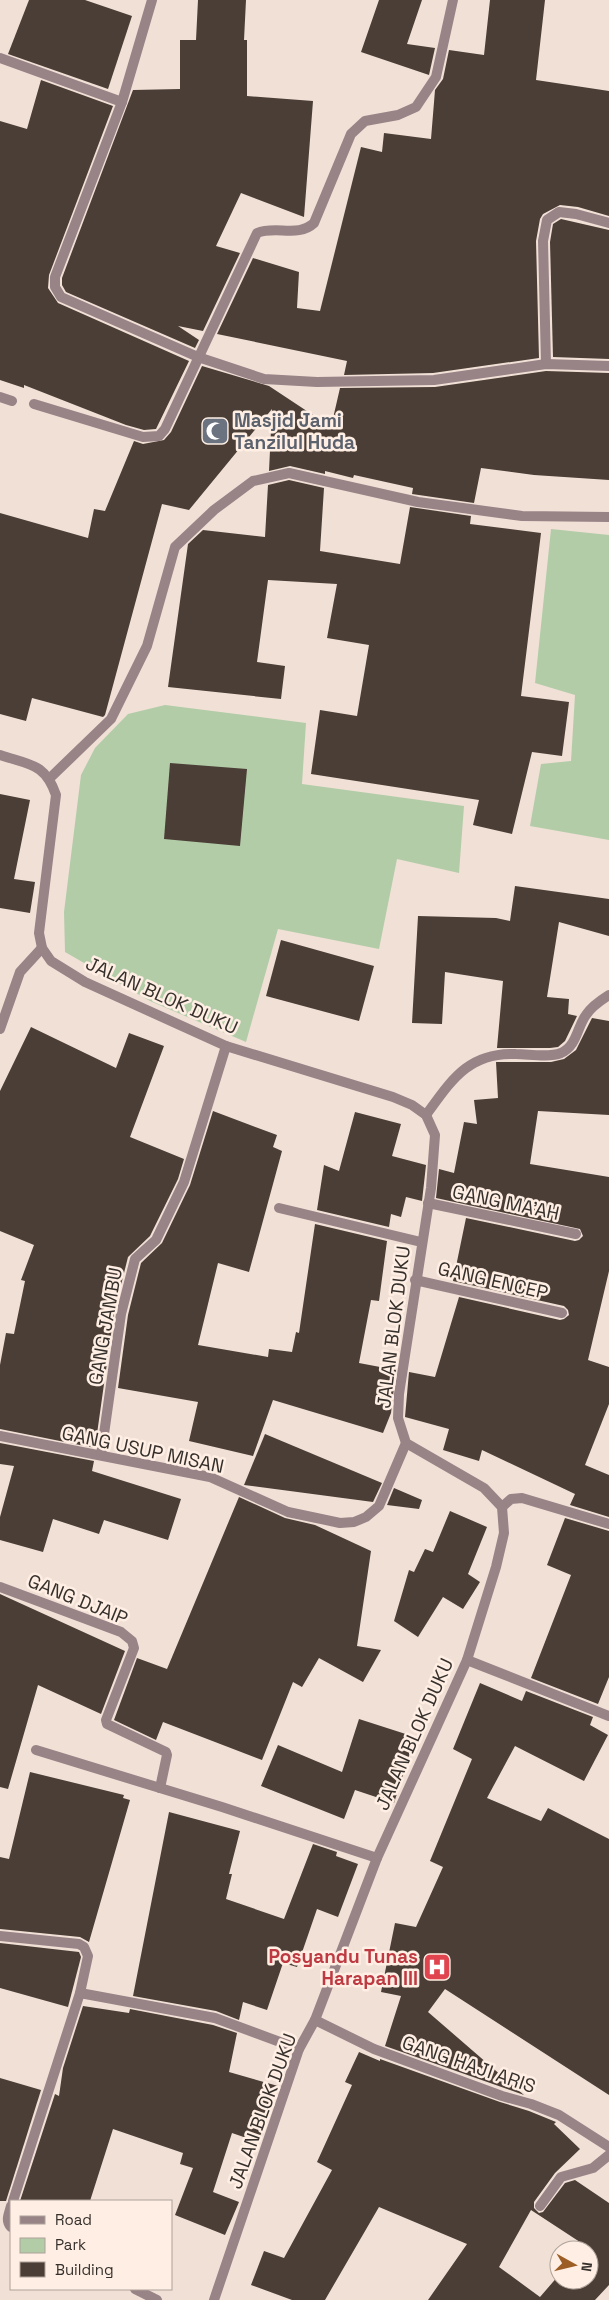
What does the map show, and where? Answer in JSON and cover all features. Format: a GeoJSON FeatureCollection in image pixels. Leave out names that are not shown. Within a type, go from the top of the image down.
{"type":"FeatureCollection","features":[{"type":"Feature","properties":{"kind":"street"},"geometry":{"type":"LineString","coordinates":[[152,0],[122,102],[55,277],[55,287],[61,297],[198,357],[264,380],[317,382],[434,380],[546,364],[609,366]]}},
{"type":"Feature","properties":{"kind":"street"},"geometry":{"type":"LineString","coordinates":[[34,404],[143,437],[160,436],[257,233],[272,229],[307,230],[314,223],[351,134],[365,121],[398,115],[416,107],[436,77],[454,0]]}},
{"type":"Feature","properties":{"kind":"street"},"geometry":{"type":"LineString","coordinates":[[0,58],[122,102]]}},
{"type":"Feature","properties":{"kind":"street"},"geometry":{"type":"LineString","coordinates":[[546,364],[542,241],[547,220],[559,212],[576,214],[609,223]]}},
{"type":"Feature","properties":{"kind":"street"},"geometry":{"type":"LineString","coordinates":[[0,397],[12,401]]}},
{"type":"Feature","properties":{"kind":"street"},"geometry":{"type":"LineString","coordinates":[[50,778],[110,719],[146,646],[175,547],[214,510],[254,481],[289,474],[418,502],[522,516],[609,517]]}},
{"type":"Feature","properties":{"kind":"street"},"geometry":{"type":"LineString","coordinates":[[0,755],[38,768],[50,778],[56,795],[39,933],[42,948],[20,972],[0,1028]]}},
{"type":"Feature","properties":{"kind":"street","name":"JALAN BLOK DUKU"},"geometry":{"type":"LineString","coordinates":[[42,948],[51,961],[85,982],[226,1046],[393,1097],[412,1105],[426,1115],[435,1135],[432,1188],[428,1203],[399,1394],[398,1418],[406,1443]]}},
{"type":"Feature","properties":{"kind":"street"},"geometry":{"type":"LineString","coordinates":[[426,1115],[453,1079],[476,1060],[510,1054],[546,1055],[561,1053],[570,1047],[586,1015],[609,995]]}},
{"type":"Feature","properties":{"kind":"street","name":"GANG JAMBU"},"geometry":{"type":"LineString","coordinates":[[101,1455],[121,1314],[135,1259],[156,1240],[184,1182],[226,1046]]}},
{"type":"Feature","properties":{"kind":"street","name":"GANG MA'AH"},"geometry":{"type":"LineString","coordinates":[[428,1203],[576,1234]]}},
{"type":"Feature","properties":{"kind":"street"},"geometry":{"type":"LineString","coordinates":[[279,1208],[422,1242]]}},
{"type":"Feature","properties":{"kind":"street","name":"GANG ENCEP"},"geometry":{"type":"LineString","coordinates":[[416,1280],[562,1313]]}},
{"type":"Feature","properties":{"kind":"street","name":"GANG USUP MISAN"},"geometry":{"type":"LineString","coordinates":[[0,1436],[210,1477],[288,1512],[340,1523],[354,1522],[366,1517],[379,1506],[406,1443]]}},
{"type":"Feature","properties":{"kind":"street"},"geometry":{"type":"LineString","coordinates":[[406,1443],[484,1488],[502,1507],[511,1499],[522,1498],[609,1524]]}},
{"type":"Feature","properties":{"kind":"street","name":"JALAN BLOK DUKU"},"geometry":{"type":"LineString","coordinates":[[214,2300],[299,2049],[315,2020],[377,1858],[467,1660],[496,1567],[504,1533],[502,1507]]}},
{"type":"Feature","properties":{"kind":"street","name":"GANG DJAIP"},"geometry":{"type":"LineString","coordinates":[[0,1587],[121,1632],[132,1641],[134,1648],[106,1720],[107,1724],[166,1752],[160,1788]]}},
{"type":"Feature","properties":{"kind":"street"},"geometry":{"type":"LineString","coordinates":[[467,1660],[609,1716]]}},
{"type":"Feature","properties":{"kind":"street"},"geometry":{"type":"LineString","coordinates":[[36,1750],[377,1858]]}},
{"type":"Feature","properties":{"kind":"street"},"geometry":{"type":"LineString","coordinates":[[0,1936],[79,1944],[84,1947],[88,1956],[80,1993],[13,2200]]}},
{"type":"Feature","properties":{"kind":"street"},"geometry":{"type":"LineString","coordinates":[[80,1993],[215,2018],[299,2049]]}},
{"type":"Feature","properties":{"kind":"street","name":"GANG HAJI ARIS"},"geometry":{"type":"LineString","coordinates":[[315,2020],[374,2049],[545,2110],[596,2137],[609,2147]]}},
{"type":"Feature","properties":{"kind":"street"},"geometry":{"type":"LineString","coordinates":[[540,2206],[561,2177],[593,2168],[609,2155]]}},
{"type":"Feature","properties":{"kind":"street"},"geometry":{"type":"LineString","coordinates":[[10,2210],[8,2223],[10,2226]]}},
{"type":"Feature","properties":{"kind":"street"},"geometry":{"type":"LineString","coordinates":[[137,2290],[157,2300]]}},
{"type":"Feature","properties":{"kind":"green space"},"geometry":{"type":"Polygon","coordinates":[[[551,529],[609,535],[609,840],[530,826],[541,764],[571,761],[575,695],[535,683],[551,529]]]}},
{"type":"Feature","properties":{"kind":"green space"},"geometry":{"type":"Polygon","coordinates":[[[165,705],[306,723],[302,784],[464,806],[459,873],[397,859],[379,949],[278,929],[246,1042],[150,1001],[65,952],[64,912],[81,775],[95,748],[128,714],[165,705]]]}},
{"type":"Feature","properties":{"kind":"building"},"geometry":{"type":"Polygon","coordinates":[[[29,0],[85,0],[132,16],[108,89],[8,54],[29,0]]]}},
{"type":"Feature","properties":{"kind":"building"},"geometry":{"type":"Polygon","coordinates":[[[198,0],[246,0],[244,40],[247,40],[247,96],[313,101],[304,217],[241,193],[216,246],[240,253],[203,331],[178,326],[199,340],[195,348],[66,292],[62,285],[62,278],[133,90],[180,89],[180,40],[196,40],[198,0]]]}},
{"type":"Feature","properties":{"kind":"building"},"geometry":{"type":"Polygon","coordinates":[[[379,0],[422,0],[407,44],[435,48],[429,75],[361,52],[379,0]]]}},
{"type":"Feature","properties":{"kind":"building"},"geometry":{"type":"Polygon","coordinates":[[[490,0],[545,0],[536,80],[609,91],[609,216],[578,207],[560,205],[543,214],[540,219],[536,241],[539,358],[433,373],[344,375],[347,361],[217,334],[253,258],[299,272],[297,308],[320,311],[361,147],[382,152],[384,133],[431,139],[435,90],[443,79],[449,50],[484,55],[490,0]]]}},
{"type":"Feature","properties":{"kind":"building"},"geometry":{"type":"Polygon","coordinates":[[[41,80],[113,106],[49,275],[48,288],[58,303],[189,361],[156,429],[144,430],[126,425],[24,385],[24,388],[0,380],[0,121],[27,129],[41,80]]]}},
{"type":"Feature","properties":{"kind":"building"},"geometry":{"type":"Polygon","coordinates":[[[561,219],[609,230],[609,359],[553,357],[550,242],[553,224],[561,219]]]}},
{"type":"Feature","properties":{"kind":"building"},"geometry":{"type":"Polygon","coordinates":[[[202,366],[269,386],[331,427],[340,388],[435,387],[546,371],[609,373],[609,480],[534,475],[481,468],[474,503],[412,494],[413,488],[354,475],[353,478],[325,471],[325,474],[290,466],[269,471],[272,409],[189,510],[162,504],[105,715],[103,717],[32,698],[26,721],[0,714],[0,513],[88,538],[94,509],[105,511],[134,441],[143,444],[164,440],[171,432],[202,366]]]}},
{"type":"Feature","properties":{"kind":"building"},"geometry":{"type":"Polygon","coordinates":[[[289,480],[324,488],[320,551],[400,564],[410,507],[471,516],[470,524],[541,533],[521,696],[569,702],[562,756],[532,752],[512,834],[473,825],[479,800],[311,774],[320,710],[357,716],[369,645],[327,638],[337,584],[268,580],[257,662],[285,666],[281,699],[168,687],[188,544],[203,530],[265,537],[268,485],[289,480]]]}},
{"type":"Feature","properties":{"kind":"building"},"geometry":{"type":"Polygon","coordinates":[[[170,763],[247,769],[240,846],[164,839],[170,763]]]}},
{"type":"Feature","properties":{"kind":"building"},"geometry":{"type":"Polygon","coordinates":[[[0,794],[30,800],[14,879],[35,882],[30,913],[0,908],[0,794]]]}},
{"type":"Feature","properties":{"kind":"building"},"geometry":{"type":"Polygon","coordinates":[[[515,886],[609,899],[609,936],[559,922],[547,997],[569,999],[568,1014],[577,1016],[565,1041],[558,1047],[550,1048],[497,1048],[503,981],[445,972],[442,1024],[412,1023],[418,916],[496,918],[510,921],[515,886]]]}},
{"type":"Feature","properties":{"kind":"building"},"geometry":{"type":"Polygon","coordinates":[[[281,940],[374,966],[359,1021],[266,996],[281,940]]]}},
{"type":"Feature","properties":{"kind":"building"},"geometry":{"type":"Polygon","coordinates":[[[592,1018],[609,1021],[609,1115],[538,1111],[530,1164],[609,1177],[609,1271],[588,1360],[609,1367],[609,1404],[585,1465],[609,1475],[609,1517],[570,1505],[575,1494],[482,1450],[479,1461],[443,1450],[449,1429],[405,1417],[409,1372],[435,1377],[459,1297],[560,1320],[569,1315],[568,1310],[564,1306],[453,1281],[466,1218],[575,1241],[583,1236],[580,1229],[436,1198],[439,1169],[454,1173],[464,1122],[477,1124],[474,1100],[498,1098],[496,1062],[551,1062],[564,1059],[576,1050],[592,1018]]]}},
{"type":"Feature","properties":{"kind":"building"},"geometry":{"type":"Polygon","coordinates":[[[31,1027],[116,1068],[129,1033],[164,1046],[130,1137],[184,1159],[178,1179],[150,1236],[128,1257],[114,1313],[95,1448],[0,1429],[0,1365],[6,1333],[14,1334],[25,1281],[21,1280],[34,1245],[0,1231],[0,1091],[31,1027]]]}},
{"type":"Feature","properties":{"kind":"building"},"geometry":{"type":"Polygon","coordinates":[[[213,1111],[277,1135],[273,1147],[282,1151],[249,1272],[218,1263],[198,1345],[268,1357],[269,1349],[292,1352],[296,1332],[299,1333],[315,1224],[387,1241],[379,1301],[371,1300],[359,1363],[396,1370],[391,1413],[383,1433],[273,1400],[253,1456],[189,1441],[198,1402],[118,1388],[128,1315],[141,1263],[162,1243],[190,1185],[213,1111]]]}},
{"type":"Feature","properties":{"kind":"building"},"geometry":{"type":"Polygon","coordinates":[[[355,1112],[401,1124],[392,1156],[426,1165],[422,1201],[406,1197],[401,1217],[391,1214],[389,1227],[317,1210],[324,1165],[339,1171],[355,1112]]]}},
{"type":"Feature","properties":{"kind":"building"},"geometry":{"type":"Polygon","coordinates":[[[265,1434],[382,1483],[373,1502],[244,1485],[265,1434]]]}},
{"type":"Feature","properties":{"kind":"building"},"geometry":{"type":"Polygon","coordinates":[[[0,1443],[94,1461],[92,1471],[181,1499],[168,1540],[104,1520],[99,1534],[53,1519],[43,1552],[0,1540],[0,1517],[14,1466],[0,1464],[0,1443]]]}},
{"type":"Feature","properties":{"kind":"building"},"geometry":{"type":"Polygon","coordinates":[[[394,1488],[422,1500],[419,1509],[387,1505],[394,1488]]]}},
{"type":"Feature","properties":{"kind":"building"},"geometry":{"type":"Polygon","coordinates":[[[239,1497],[285,1518],[315,1525],[371,1551],[357,1646],[381,1650],[363,1682],[319,1658],[302,1687],[293,1682],[262,1760],[163,1722],[156,1740],[114,1720],[137,1658],[167,1669],[239,1497]]]}},
{"type":"Feature","properties":{"kind":"building"},"geometry":{"type":"Polygon","coordinates":[[[450,1511],[487,1527],[468,1574],[480,1582],[463,1609],[443,1597],[418,1637],[394,1621],[409,1570],[414,1572],[425,1549],[433,1552],[450,1511]]]}},
{"type":"Feature","properties":{"kind":"building"},"geometry":{"type":"Polygon","coordinates":[[[565,1518],[609,1531],[609,1677],[598,1704],[531,1678],[571,1575],[547,1565],[565,1518]]]}},
{"type":"Feature","properties":{"kind":"building"},"geometry":{"type":"Polygon","coordinates":[[[0,1594],[125,1651],[101,1714],[38,1685],[8,1789],[0,1787],[0,1594]]]}},
{"type":"Feature","properties":{"kind":"building"},"geometry":{"type":"Polygon","coordinates":[[[480,1683],[522,1701],[526,1691],[593,1717],[590,1725],[608,1735],[584,1781],[515,1746],[487,1798],[541,1821],[548,1808],[609,1839],[609,2095],[445,1989],[428,2012],[524,2095],[385,2046],[401,1996],[381,1992],[395,1923],[416,1927],[443,1867],[430,1861],[472,1759],[453,1749],[480,1683]]]}},
{"type":"Feature","properties":{"kind":"building"},"geometry":{"type":"Polygon","coordinates":[[[359,1719],[415,1737],[394,1803],[355,1790],[344,1819],[261,1786],[278,1745],[342,1772],[359,1719]]]}},
{"type":"Feature","properties":{"kind":"building"},"geometry":{"type":"Polygon","coordinates":[[[30,1772],[124,1795],[123,1798],[130,1800],[89,1942],[80,1937],[0,1929],[0,1857],[9,1859],[30,1772]]]}},
{"type":"Feature","properties":{"kind":"building"},"geometry":{"type":"Polygon","coordinates":[[[169,1812],[240,1831],[229,1874],[232,1874],[226,1899],[284,1919],[313,1844],[337,1852],[336,1856],[358,1864],[338,1917],[317,1909],[297,1967],[283,1963],[267,2010],[243,2002],[239,2020],[216,2011],[133,1996],[169,1812]]]}},
{"type":"Feature","properties":{"kind":"building"},"geometry":{"type":"Polygon","coordinates":[[[0,1943],[79,1952],[81,1957],[68,2007],[0,1988],[0,1943]]]}},
{"type":"Feature","properties":{"kind":"building"},"geometry":{"type":"Polygon","coordinates":[[[83,2006],[129,2013],[130,2009],[213,2025],[237,2033],[229,2072],[278,2086],[258,2142],[232,2133],[213,2192],[239,2202],[225,2235],[175,2215],[193,2168],[180,2164],[183,2153],[113,2129],[90,2200],[20,2200],[55,2094],[59,2096],[63,2068],[83,2006]]]}},
{"type":"Feature","properties":{"kind":"building"},"geometry":{"type":"Polygon","coordinates":[[[359,2052],[556,2122],[554,2124],[580,2149],[555,2173],[534,2202],[534,2208],[539,2213],[543,2212],[565,2183],[575,2180],[609,2203],[609,2285],[595,2300],[428,2300],[467,2244],[379,2207],[325,2300],[292,2300],[251,2285],[264,2251],[284,2258],[332,2170],[317,2162],[352,2085],[345,2082],[359,2052]]]}},
{"type":"Feature","properties":{"kind":"building"},"geometry":{"type":"Polygon","coordinates":[[[0,2078],[41,2090],[6,2201],[0,2201],[0,2078]]]}},
{"type":"Feature","properties":{"kind":"place","name":"Masjid Jami Tanzilul Huda"},"geometry":{"type":"Point","coordinates":[215,431]}},
{"type":"Feature","properties":{"kind":"place","name":"Posyandu Tunas Harapan III"},"geometry":{"type":"Point","coordinates":[437,1967]}}]}
